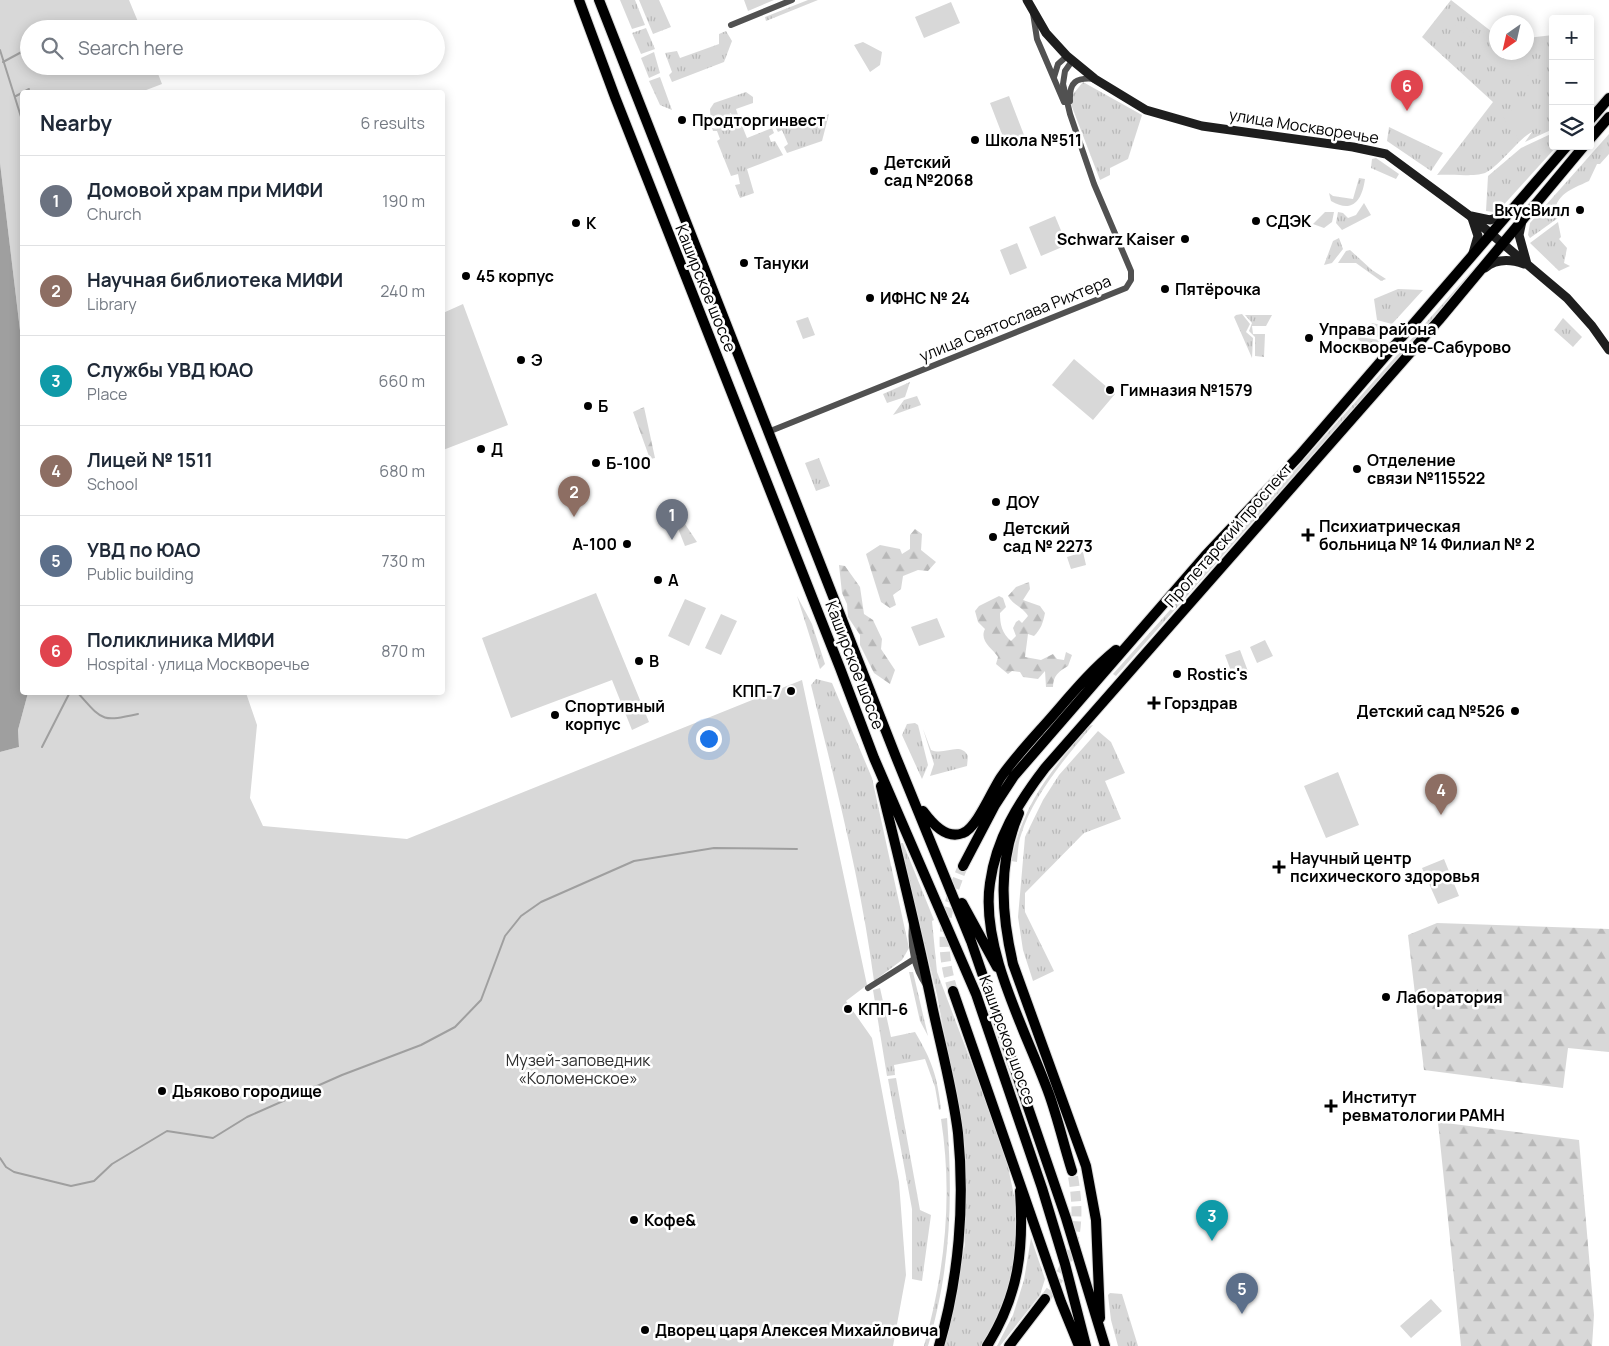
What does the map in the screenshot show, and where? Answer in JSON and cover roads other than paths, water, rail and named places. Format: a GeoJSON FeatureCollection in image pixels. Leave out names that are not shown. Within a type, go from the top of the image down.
{"type":"FeatureCollection","features":[{"type":"Feature","properties":{"kind":"main road","name":"Каширское шоссе"},"geometry":{"type":"LineString","coordinates":[[579,0],[615,97],[835,654],[874,758],[976,994],[1042,1188],[1065,1264],[1086,1346]]}},
{"type":"Feature","properties":{"kind":"main road","name":"Каширское шоссе"},"geometry":{"type":"LineString","coordinates":[[599,0],[768,432],[971,941],[1028,1103],[1105,1346]]}},
{"type":"Feature","properties":{"kind":"main road","name":"улица Москворечье"},"geometry":{"type":"LineString","coordinates":[[1027,0],[1032,12],[1054,44],[1095,79],[1146,110],[1202,126],[1381,152],[1423,179],[1492,234],[1567,298],[1592,326],[1609,350]]}},
{"type":"Feature","properties":{"kind":"main road"},"geometry":{"type":"LineString","coordinates":[[1594,115],[1609,98]]}},
{"type":"Feature","properties":{"kind":"main road"},"geometry":{"type":"LineString","coordinates":[[1594,134],[1609,117]]}},
{"type":"Feature","properties":{"kind":"main road","name":"Пролетарский проспект"},"geometry":{"type":"LineString","coordinates":[[963,866],[994,806],[1014,776],[1136,633],[1299,456],[1564,150]]}},
{"type":"Feature","properties":{"kind":"main road","name":"Пролетарский проспект"},"geometry":{"type":"LineString","coordinates":[[1006,982],[992,936],[989,910],[990,883],[1005,830],[1015,810],[1031,787],[1176,617],[1481,271],[1581,150]]}},
{"type":"Feature","properties":{"kind":"main road"},"geometry":{"type":"LineString","coordinates":[[1470,216],[1490,220],[1500,218],[1511,211]]}},
{"type":"Feature","properties":{"kind":"main road"},"geometry":{"type":"LineString","coordinates":[[1469,261],[1476,249],[1478,236],[1470,216]]}},
{"type":"Feature","properties":{"kind":"main road"},"geometry":{"type":"LineString","coordinates":[[1522,221],[1519,234],[1527,264]]}},
{"type":"Feature","properties":{"kind":"main road"},"geometry":{"type":"LineString","coordinates":[[1481,271],[1500,260],[1527,264]]}},
{"type":"Feature","properties":{"kind":"main road"},"geometry":{"type":"LineString","coordinates":[[913,797],[937,828],[955,834],[965,832],[974,824],[1001,776],[1020,752],[1094,668],[1136,633]]}},
{"type":"Feature","properties":{"kind":"main road"},"geometry":{"type":"LineString","coordinates":[[874,758],[930,991],[958,1132],[960,1171],[956,1270],[949,1314],[939,1346]]}},
{"type":"Feature","properties":{"kind":"main road"},"geometry":{"type":"LineString","coordinates":[[1031,787],[1017,819],[1006,856],[1002,883],[1003,914],[1013,964],[1086,1166],[1096,1220],[1102,1334]]}},
{"type":"Feature","properties":{"kind":"main road"},"geometry":{"type":"LineString","coordinates":[[943,869],[1006,982]]}},
{"type":"Feature","properties":{"kind":"main road","name":"Каширское шоссе"},"geometry":{"type":"LineString","coordinates":[[1006,982],[1050,1095],[1072,1171]]}},
{"type":"Feature","properties":{"kind":"main road"},"geometry":{"type":"LineString","coordinates":[[953,991],[1061,1302],[1080,1346]]}},
{"type":"Feature","properties":{"kind":"main road"},"geometry":{"type":"LineString","coordinates":[[987,1346],[1008,1305],[1019,1264],[1022,1230],[1019,1177]]}},
{"type":"Feature","properties":{"kind":"main road"},"geometry":{"type":"LineString","coordinates":[[1009,1346],[1045,1300]]}},
{"type":"Feature","properties":{"kind":"street"},"geometry":{"type":"LineString","coordinates":[[730,26],[792,0]]}},
{"type":"Feature","properties":{"kind":"street"},"geometry":{"type":"LineString","coordinates":[[1032,12],[1037,39],[1054,82],[1070,114]]}},
{"type":"Feature","properties":{"kind":"street"},"geometry":{"type":"LineString","coordinates":[[1054,82],[1056,68],[1070,58]]}},
{"type":"Feature","properties":{"kind":"street"},"geometry":{"type":"LineString","coordinates":[[1070,58],[1063,84],[1070,114]]}},
{"type":"Feature","properties":{"kind":"street"},"geometry":{"type":"LineString","coordinates":[[1070,114],[1071,86],[1079,78],[1095,79]]}},
{"type":"Feature","properties":{"kind":"street","name":"улица Святослава Рихтера"},"geometry":{"type":"LineString","coordinates":[[768,432],[1126,288],[1131,280],[1131,271],[1094,184],[1070,114]]}},
{"type":"Feature","properties":{"kind":"street"},"geometry":{"type":"LineString","coordinates":[[913,920],[911,936],[914,959],[920,976],[930,991]]}},
{"type":"Feature","properties":{"kind":"street"},"geometry":{"type":"LineString","coordinates":[[868,988],[914,959]]}},
{"type":"Feature","properties":{"kind":"waterway"},"geometry":{"type":"LineString","coordinates":[[0,50],[20,114]]}},
{"type":"Feature","properties":{"kind":"waterway"},"geometry":{"type":"LineString","coordinates":[[3,62],[20,53]]}},
{"type":"Feature","properties":{"kind":"waterway"},"geometry":{"type":"LineString","coordinates":[[16,96],[20,94]]}},
{"type":"Feature","properties":{"kind":"waterway"},"geometry":{"type":"LineString","coordinates":[[42,747],[68,695]]}},
{"type":"Feature","properties":{"kind":"waterway"},"geometry":{"type":"LineString","coordinates":[[80,695],[98,714],[104,717],[117,718],[138,714]]}},
{"type":"Feature","properties":{"kind":"waterway"},"geometry":{"type":"LineString","coordinates":[[0,1158],[6,1167],[14,1172],[71,1186],[94,1181],[112,1164],[167,1131],[213,1138],[247,1117],[342,1075],[421,1045],[455,1027],[481,1000],[505,936],[521,916],[541,902],[634,861],[714,848],[797,849]]}},
{"type":"Feature","properties":{"kind":"tunnel"},"geometry":{"type":"LineString","coordinates":[[953,991],[948,974],[945,928],[951,898],[963,866]]}},
{"type":"Feature","properties":{"kind":"tunnel"},"geometry":{"type":"LineString","coordinates":[[1045,1299],[1064,1268],[1074,1238],[1076,1207],[1072,1171]]}},
{"type":"Feature","properties":{"kind":"place","name":"Поликлиника МИФИ"},"geometry":{"type":"Point","coordinates":[1407,111]}},
{"type":"Feature","properties":{"kind":"place","name":"Продторгинвест"},"geometry":{"type":"Point","coordinates":[682,120]}},
{"type":"Feature","properties":{"kind":"place","name":"Школа №511"},"geometry":{"type":"Point","coordinates":[975,140]}},
{"type":"Feature","properties":{"kind":"place","name":"Детский сад №2068"},"geometry":{"type":"Point","coordinates":[874,171]}},
{"type":"Feature","properties":{"kind":"place","name":"ВкусВилл"},"geometry":{"type":"Point","coordinates":[1580,210]}},
{"type":"Feature","properties":{"kind":"place","name":"СДЭК"},"geometry":{"type":"Point","coordinates":[1256,221]}},
{"type":"Feature","properties":{"kind":"place","name":"К"},"geometry":{"type":"Point","coordinates":[576,223]}},
{"type":"Feature","properties":{"kind":"place","name":"Schwarz Kaiser"},"geometry":{"type":"Point","coordinates":[1185,239]}},
{"type":"Feature","properties":{"kind":"place","name":"Тануки"},"geometry":{"type":"Point","coordinates":[744,263]}},
{"type":"Feature","properties":{"kind":"place","name":"45 корпус"},"geometry":{"type":"Point","coordinates":[466,276]}},
{"type":"Feature","properties":{"kind":"place","name":"Пятёрочка"},"geometry":{"type":"Point","coordinates":[1165,289]}},
{"type":"Feature","properties":{"kind":"place","name":"ИФНС № 24"},"geometry":{"type":"Point","coordinates":[870,298]}},
{"type":"Feature","properties":{"kind":"place","name":"Управа района Москворечье-Сабурово"},"geometry":{"type":"Point","coordinates":[1309,338]}},
{"type":"Feature","properties":{"kind":"place","name":"Э"},"geometry":{"type":"Point","coordinates":[521,360]}},
{"type":"Feature","properties":{"kind":"place","name":"Гимназия №1579"},"geometry":{"type":"Point","coordinates":[1110,390]}},
{"type":"Feature","properties":{"kind":"place","name":"Б"},"geometry":{"type":"Point","coordinates":[588,406]}},
{"type":"Feature","properties":{"kind":"place","name":"Д"},"geometry":{"type":"Point","coordinates":[481,449]}},
{"type":"Feature","properties":{"kind":"place","name":"Б-100"},"geometry":{"type":"Point","coordinates":[596,463]}},
{"type":"Feature","properties":{"kind":"place","name":"Отделение связи №115522"},"geometry":{"type":"Point","coordinates":[1357,469]}},
{"type":"Feature","properties":{"kind":"place","name":"ДОУ"},"geometry":{"type":"Point","coordinates":[996,502]}},
{"type":"Feature","properties":{"kind":"place","name":"Научная библиотека МИФИ"},"geometry":{"type":"Point","coordinates":[574,517]}},
{"type":"Feature","properties":{"kind":"place","name":"Психиатрическая больница № 14 Филиал № 2"},"geometry":{"type":"Point","coordinates":[1308,535]}},
{"type":"Feature","properties":{"kind":"place","name":"Детский сад № 2273"},"geometry":{"type":"Point","coordinates":[993,537]}},
{"type":"Feature","properties":{"kind":"place","name":"Домовой храм при МИФИ"},"geometry":{"type":"Point","coordinates":[672,540]}},
{"type":"Feature","properties":{"kind":"place","name":"А-100"},"geometry":{"type":"Point","coordinates":[627,544]}},
{"type":"Feature","properties":{"kind":"place","name":"А"},"geometry":{"type":"Point","coordinates":[658,580]}},
{"type":"Feature","properties":{"kind":"place","name":"В"},"geometry":{"type":"Point","coordinates":[639,661]}},
{"type":"Feature","properties":{"kind":"place","name":"Rostic's"},"geometry":{"type":"Point","coordinates":[1177,674]}},
{"type":"Feature","properties":{"kind":"place","name":"КПП-7"},"geometry":{"type":"Point","coordinates":[791,691]}},
{"type":"Feature","properties":{"kind":"place","name":"Горздрав"},"geometry":{"type":"Point","coordinates":[1154,703]}},
{"type":"Feature","properties":{"kind":"place","name":"Детский сад №526"},"geometry":{"type":"Point","coordinates":[1515,711]}},
{"type":"Feature","properties":{"kind":"place","name":"Спортивный корпус"},"geometry":{"type":"Point","coordinates":[555,715]}},
{"type":"Feature","properties":{"kind":"place","name":"Лицей № 1511"},"geometry":{"type":"Point","coordinates":[1441,815]}},
{"type":"Feature","properties":{"kind":"place","name":"Научный центр психического здоровья"},"geometry":{"type":"Point","coordinates":[1279,867]}},
{"type":"Feature","properties":{"kind":"place","name":"Лаборатория"},"geometry":{"type":"Point","coordinates":[1386,997]}},
{"type":"Feature","properties":{"kind":"place","name":"КПП-6"},"geometry":{"type":"Point","coordinates":[848,1009]}},
{"type":"Feature","properties":{"kind":"place","name":"Дьяково городище"},"geometry":{"type":"Point","coordinates":[162,1091]}},
{"type":"Feature","properties":{"kind":"place","name":"Институт ревматологии РАМН"},"geometry":{"type":"Point","coordinates":[1331,1106]}},
{"type":"Feature","properties":{"kind":"place","name":"Кофе&"},"geometry":{"type":"Point","coordinates":[634,1220]}},
{"type":"Feature","properties":{"kind":"place","name":"Службы УВД ЮАО"},"geometry":{"type":"Point","coordinates":[1212,1241]}},
{"type":"Feature","properties":{"kind":"place","name":"УВД по ЮАО"},"geometry":{"type":"Point","coordinates":[1242,1314]}},
{"type":"Feature","properties":{"kind":"place","name":"Дворец царя Алексея Михайловича"},"geometry":{"type":"Point","coordinates":[645,1330]}},
{"type":"Feature","properties":{"kind":"park label","name":"Музей-заповедник «Коломенское»"},"geometry":{"type":"Point","coordinates":[578,1069]}}]}
